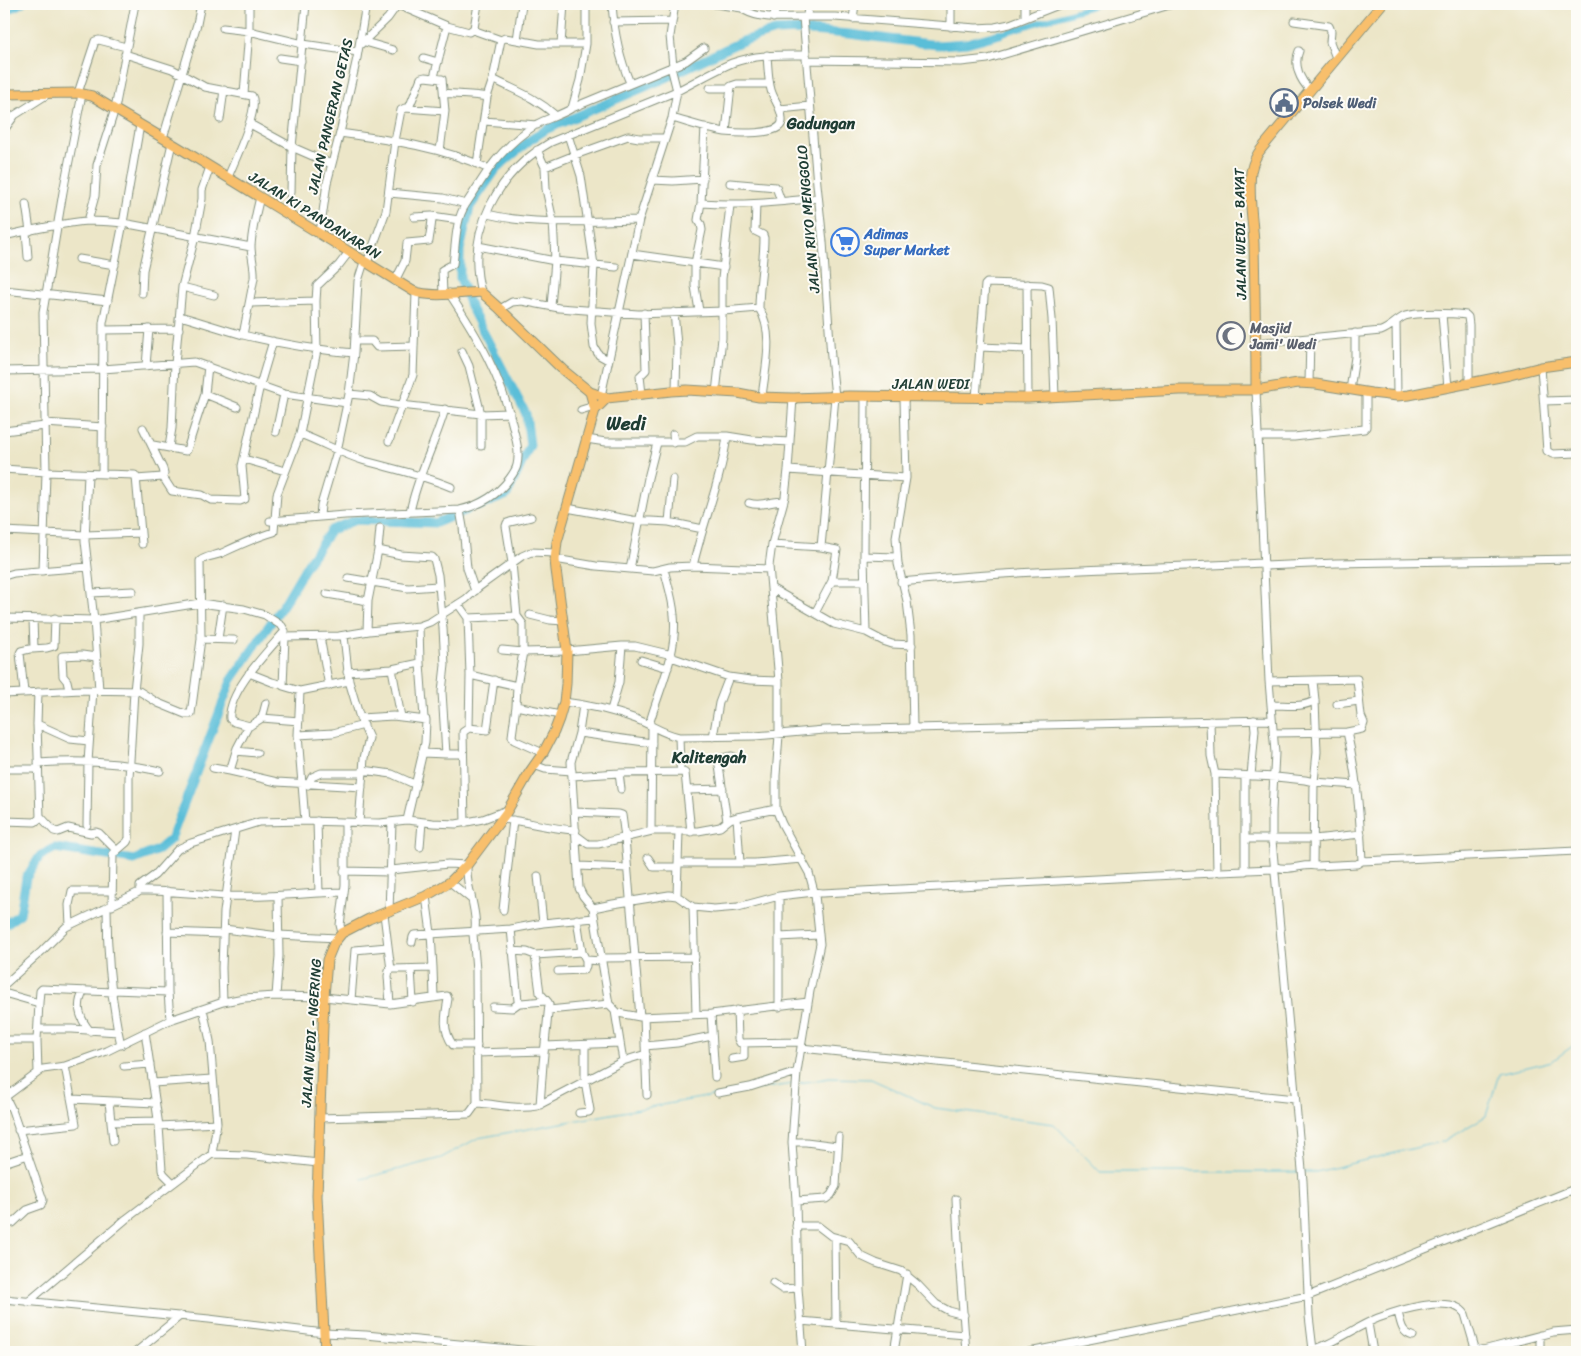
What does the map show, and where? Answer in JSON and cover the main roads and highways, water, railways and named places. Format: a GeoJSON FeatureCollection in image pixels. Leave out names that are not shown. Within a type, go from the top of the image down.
{"type":"FeatureCollection","features":[{"type":"Feature","properties":{"kind":"main road","name":"JALAN WEDI - BAYAT"},"geometry":{"type":"LineString","coordinates":[[1256,390],[1254,246],[1251,191],[1253,163],[1262,148],[1382,4]]}},
{"type":"Feature","properties":{"kind":"main road","name":"JALAN KI PANDANARAN"},"geometry":{"type":"LineString","coordinates":[[4,94],[80,94],[94,98],[172,143],[416,293],[479,292],[500,309],[563,370],[590,392]]}},
{"type":"Feature","properties":{"kind":"main road","name":"JALAN WEDI"},"geometry":{"type":"LineString","coordinates":[[604,397],[676,390],[793,398],[1028,398],[1180,390],[1256,390],[1298,383],[1310,383],[1397,396],[1469,384],[1541,367],[1577,362]]}},
{"type":"Feature","properties":{"kind":"main road"},"geometry":{"type":"LineString","coordinates":[[590,392],[604,397],[595,408]]}},
{"type":"Feature","properties":{"kind":"main road"},"geometry":{"type":"LineString","coordinates":[[590,392],[595,408]]}},
{"type":"Feature","properties":{"kind":"main road","name":"JALAN WEDI - NGERING"},"geometry":{"type":"LineString","coordinates":[[324,1352],[317,1196],[324,997],[331,949],[340,935],[355,925],[426,896],[450,882],[468,865],[504,815],[554,732],[564,702],[567,652],[555,556],[557,542],[595,408]]}},
{"type":"Feature","properties":{"kind":"waterway"},"geometry":{"type":"LineString","coordinates":[[4,14],[23,4]]}},
{"type":"Feature","properties":{"kind":"waterway"},"geometry":{"type":"LineString","coordinates":[[1000,34],[1099,4]]}},
{"type":"Feature","properties":{"kind":"waterway"},"geometry":{"type":"LineString","coordinates":[[479,506],[507,495],[530,445],[526,414],[470,306],[460,278],[460,250],[470,207],[498,167],[530,140],[547,129],[668,77],[740,42],[775,31],[798,30],[849,34],[938,45],[967,43],[1000,34]]}},
{"type":"Feature","properties":{"kind":"waterway"},"geometry":{"type":"LineString","coordinates":[[4,925],[20,914],[26,878],[40,856],[55,848],[134,860],[158,850],[171,839],[231,681],[331,530],[355,520],[436,523],[467,510]]}},
{"type":"Feature","properties":{"kind":"waterway"},"geometry":{"type":"LineString","coordinates":[[1304,1172],[1316,1172],[1444,1141],[1486,1116],[1499,1074],[1552,1061],[1577,1043]]}},
{"type":"Feature","properties":{"kind":"waterway"},"geometry":{"type":"LineString","coordinates":[[800,1083],[829,1078],[871,1079],[935,1108],[1054,1124],[1100,1172],[1300,1172]]}},
{"type":"Feature","properties":{"kind":"waterway"},"geometry":{"type":"LineString","coordinates":[[751,1090],[794,1084]]}},
{"type":"Feature","properties":{"kind":"waterway"},"geometry":{"type":"LineString","coordinates":[[362,1179],[441,1158],[478,1138],[717,1095]]}},
{"type":"Feature","properties":{"kind":"place","name":"Polsek Wedi"},"geometry":{"type":"Point","coordinates":[1284,103]}},
{"type":"Feature","properties":{"kind":"place","name":"Adimas Super Market"},"geometry":{"type":"Point","coordinates":[845,242]}},
{"type":"Feature","properties":{"kind":"place","name":"Masjid Jami' Wedi"},"geometry":{"type":"Point","coordinates":[1231,336]}},
{"type":"Feature","properties":{"kind":"district","name":"Gadungan"},"geometry":{"type":"Point","coordinates":[821,123]}},
{"type":"Feature","properties":{"kind":"district","name":"Wedi"},"geometry":{"type":"Point","coordinates":[626,423]}},
{"type":"Feature","properties":{"kind":"district","name":"Kalitengah"},"geometry":{"type":"Point","coordinates":[709,757]}}]}
